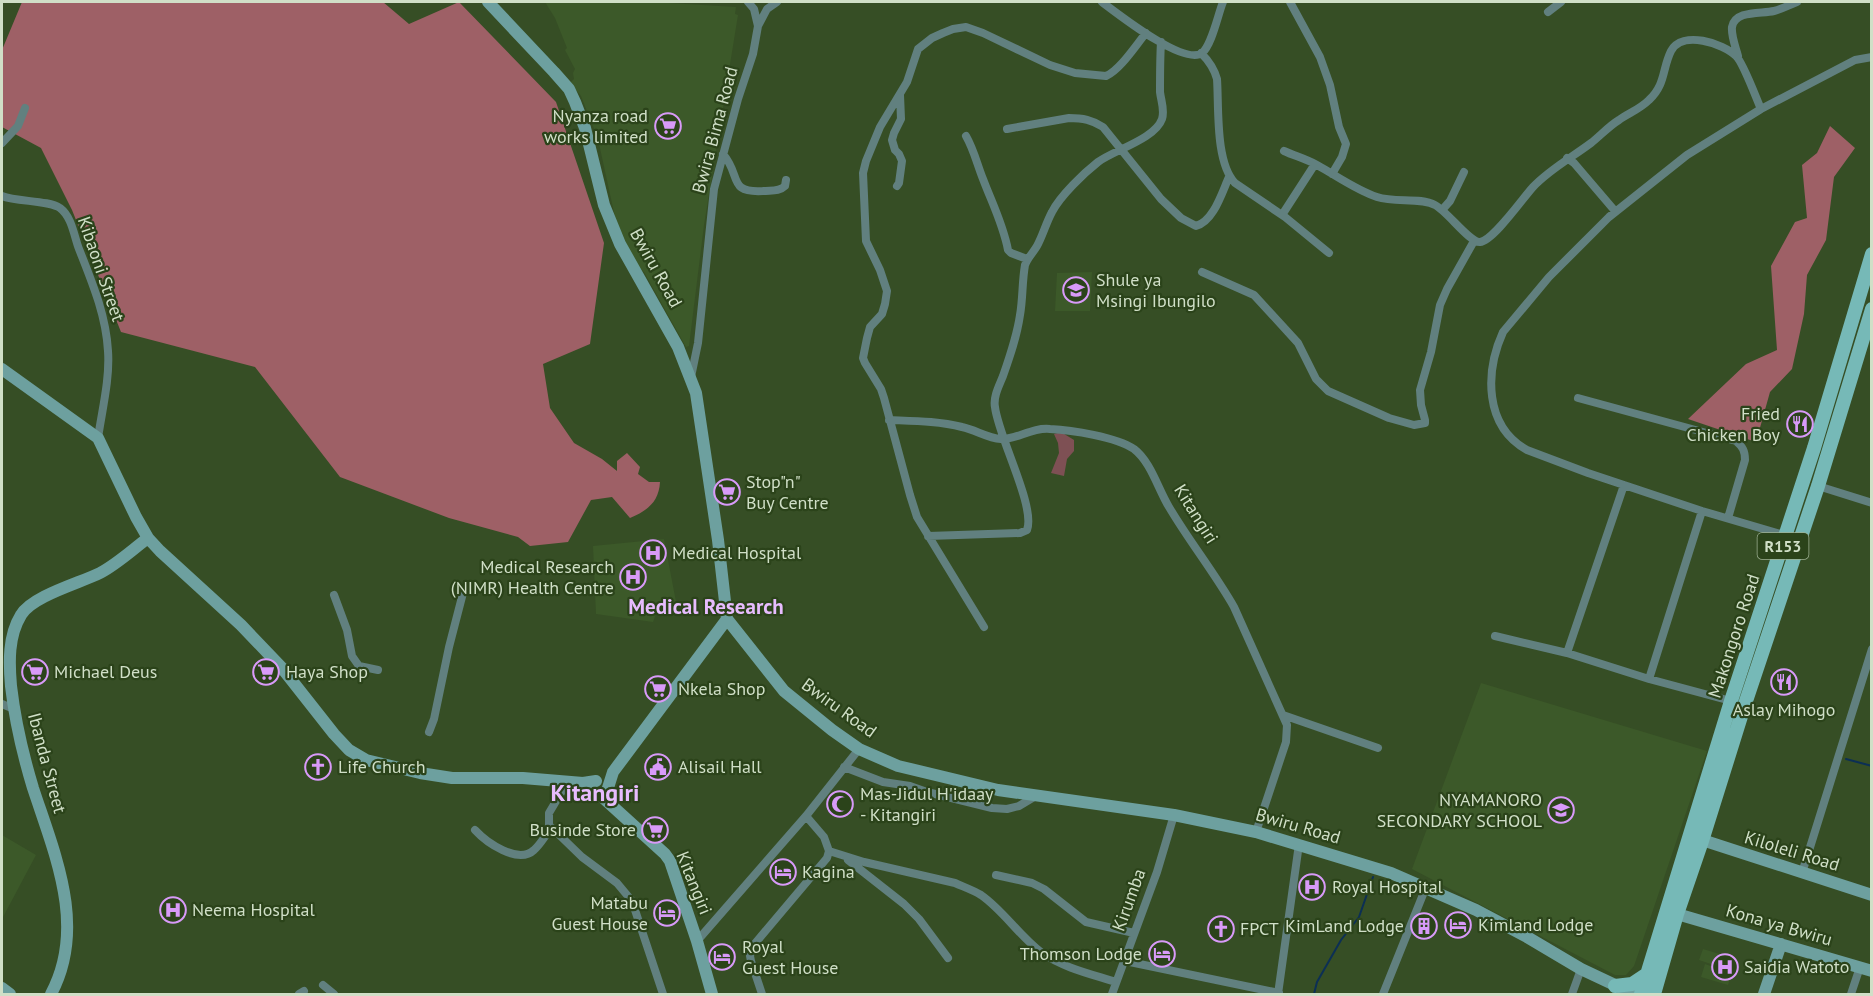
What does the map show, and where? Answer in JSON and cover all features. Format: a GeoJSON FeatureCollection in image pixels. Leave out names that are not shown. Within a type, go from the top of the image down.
{"type":"FeatureCollection","features":[{"type":"Feature","properties":{"kind":"main road","name":"Bwiru Road"},"geometry":{"type":"LineString","coordinates":[[488,2],[569,89],[585,128],[604,205],[620,244],[678,347],[692,378],[699,404],[727,619],[784,691],[859,749],[898,766],[1034,797],[1174,815],[1256,832],[1391,873],[1476,910],[1619,990],[1634,994]]}},
{"type":"Feature","properties":{"kind":"main road","name":"Makongoro Road"},"geometry":{"type":"LineString","coordinates":[[1654,994],[1677,914],[1731,701],[1786,536],[1872,254]]}},
{"type":"Feature","properties":{"kind":"main road","name":"Makongoro Road"},"geometry":{"type":"LineString","coordinates":[[1641,994],[1743,710],[1801,540],[1872,309]]}},
{"type":"Feature","properties":{"kind":"main road"},"geometry":{"type":"LineString","coordinates":[[2,369],[98,438],[148,538],[242,625],[287,674],[334,734],[349,750],[366,760],[452,778],[523,778],[600,784],[717,635],[727,619]]}},
{"type":"Feature","properties":{"kind":"main road","name":"Ibanda Street"},"geometry":{"type":"LineString","coordinates":[[55,993],[67,938],[66,894],[8,706],[12,635],[21,613],[43,597],[100,573],[148,538]]}},
{"type":"Feature","properties":{"kind":"main road","name":"Kitangiri"},"geometry":{"type":"LineString","coordinates":[[600,784],[610,804],[670,861],[712,994]]}},
{"type":"Feature","properties":{"kind":"main road","name":"Kiloleli Road"},"geometry":{"type":"LineString","coordinates":[[1696,838],[1872,895]]}},
{"type":"Feature","properties":{"kind":"main road","name":"Kona ya Bwiru"},"geometry":{"type":"LineString","coordinates":[[1677,914],[1866,969]]}},
{"type":"Feature","properties":{"kind":"main road"},"geometry":{"type":"LineString","coordinates":[[1764,994],[1780,944]]}},
{"type":"Feature","properties":{"kind":"main road"},"geometry":{"type":"LineString","coordinates":[[1619,990],[1647,974]]}},
{"type":"Feature","properties":{"kind":"main road"},"geometry":{"type":"LineString","coordinates":[[2,988],[10,994]]}},
{"type":"Feature","properties":{"kind":"street"},"geometry":{"type":"LineString","coordinates":[[748,2],[754,9],[758,26]]}},
{"type":"Feature","properties":{"kind":"street"},"geometry":{"type":"LineString","coordinates":[[758,26],[767,9],[777,2]]}},
{"type":"Feature","properties":{"kind":"street"},"geometry":{"type":"LineString","coordinates":[[1102,2],[1131,24],[1191,56],[1201,53],[1208,46],[1222,2]]}},
{"type":"Feature","properties":{"kind":"street"},"geometry":{"type":"LineString","coordinates":[[1290,2],[1320,57],[1330,85],[1339,127],[1346,144],[1342,157],[1332,174]]}},
{"type":"Feature","properties":{"kind":"street"},"geometry":{"type":"LineString","coordinates":[[1548,12],[1561,2]]}},
{"type":"Feature","properties":{"kind":"street"},"geometry":{"type":"LineString","coordinates":[[1761,109],[1737,56],[1733,24],[1743,15],[1777,10],[1797,2]]}},
{"type":"Feature","properties":{"kind":"street","name":"Bwira Bima Road"},"geometry":{"type":"LineString","coordinates":[[692,378],[698,343],[714,189],[738,99],[753,54],[758,26]]}},
{"type":"Feature","properties":{"kind":"street"},"geometry":{"type":"LineString","coordinates":[[984,627],[917,517],[880,389],[863,358],[870,327],[882,314],[887,291],[866,241],[863,173],[866,161],[880,127],[907,82],[918,49],[932,38],[960,27],[973,29],[1034,59],[1087,75],[1106,76],[1117,67],[1146,33]]}},
{"type":"Feature","properties":{"kind":"street"},"geometry":{"type":"LineString","coordinates":[[1284,151],[1315,164],[1380,198],[1425,202],[1437,206],[1474,241],[1480,242],[1488,239],[1541,179],[1651,98],[1661,84],[1672,50],[1680,43],[1691,40],[1710,42],[1737,56]]}},
{"type":"Feature","properties":{"kind":"street"},"geometry":{"type":"LineString","coordinates":[[928,536],[1027,530],[1029,522],[1021,488],[994,407],[996,395],[1016,340],[1021,311],[1022,282],[1027,259],[1036,248],[1052,211],[1070,188],[1099,161],[1133,144],[1156,128],[1162,117],[1161,42]]}},
{"type":"Feature","properties":{"kind":"street"},"geometry":{"type":"LineString","coordinates":[[1801,540],[1624,485],[1546,458],[1518,445],[1503,429],[1494,410],[1491,387],[1496,355],[1503,332],[1549,278],[1616,211],[1687,155],[1761,109],[1786,98],[1855,60],[1869,57],[1872,47]]}},
{"type":"Feature","properties":{"kind":"street"},"geometry":{"type":"LineString","coordinates":[[1201,53],[1209,61],[1217,79],[1223,161],[1228,177],[1282,215],[1329,253]]}},
{"type":"Feature","properties":{"kind":"street"},"geometry":{"type":"LineString","coordinates":[[897,186],[902,161],[892,140],[901,118],[900,95]]}},
{"type":"Feature","properties":{"kind":"street"},"geometry":{"type":"LineString","coordinates":[[2,143],[18,126],[25,108]]}},
{"type":"Feature","properties":{"kind":"street"},"geometry":{"type":"LineString","coordinates":[[1007,129],[1069,118],[1093,121],[1103,127],[1161,199],[1181,218],[1196,226],[1209,218],[1228,177]]}},
{"type":"Feature","properties":{"kind":"street"},"geometry":{"type":"LineString","coordinates":[[966,136],[973,148],[1000,219],[1009,252],[1027,259]]}},
{"type":"Feature","properties":{"kind":"street"},"geometry":{"type":"LineString","coordinates":[[723,154],[732,166],[739,187],[743,190],[749,192],[780,190],[785,186],[786,180]]}},
{"type":"Feature","properties":{"kind":"street"},"geometry":{"type":"LineString","coordinates":[[1568,158],[1616,211]]}},
{"type":"Feature","properties":{"kind":"street"},"geometry":{"type":"LineString","coordinates":[[1282,215],[1315,164]]}},
{"type":"Feature","properties":{"kind":"street"},"geometry":{"type":"LineString","coordinates":[[1442,210],[1450,201],[1464,172]]}},
{"type":"Feature","properties":{"kind":"street","name":"Kibaoni Street"},"geometry":{"type":"LineString","coordinates":[[2,196],[57,206],[64,212],[71,224],[103,318],[108,352],[107,377],[98,438]]}},
{"type":"Feature","properties":{"kind":"street"},"geometry":{"type":"LineString","coordinates":[[1202,272],[1254,295],[1298,343],[1316,379],[1328,391],[1389,418],[1407,424],[1421,424],[1425,423],[1425,420],[1420,390],[1431,352],[1440,305],[1474,241]]}},
{"type":"Feature","properties":{"kind":"street"},"geometry":{"type":"LineString","coordinates":[[1578,398],[1736,441],[1745,452],[1745,460],[1728,518]]}},
{"type":"Feature","properties":{"kind":"street"},"geometry":{"type":"LineString","coordinates":[[889,420],[949,424],[989,437],[1004,439]]}},
{"type":"Feature","properties":{"kind":"street","name":"Kitangiri"},"geometry":{"type":"LineString","coordinates":[[1004,439],[1047,428],[1110,439],[1126,444],[1142,457],[1173,514],[1234,606],[1287,725],[1286,742],[1256,832]]}},
{"type":"Feature","properties":{"kind":"street"},"geometry":{"type":"LineString","coordinates":[[1567,653],[1624,485]]}},
{"type":"Feature","properties":{"kind":"street"},"geometry":{"type":"LineString","coordinates":[[1818,486],[1872,503]]}},
{"type":"Feature","properties":{"kind":"street"},"geometry":{"type":"LineString","coordinates":[[1649,679],[1702,511]]}},
{"type":"Feature","properties":{"kind":"street"},"geometry":{"type":"LineString","coordinates":[[429,732],[463,593]]}},
{"type":"Feature","properties":{"kind":"street"},"geometry":{"type":"LineString","coordinates":[[334,595],[347,630],[352,656],[359,666],[378,670]]}},
{"type":"Feature","properties":{"kind":"street"},"geometry":{"type":"LineString","coordinates":[[1495,636],[1567,653],[1649,679],[1731,701]]}},
{"type":"Feature","properties":{"kind":"street"},"geometry":{"type":"LineString","coordinates":[[1802,873],[1872,649]]}},
{"type":"Feature","properties":{"kind":"street"},"geometry":{"type":"LineString","coordinates":[[1283,715],[1378,748]]}},
{"type":"Feature","properties":{"kind":"street"},"geometry":{"type":"LineString","coordinates":[[697,941],[806,816],[859,749]]}},
{"type":"Feature","properties":{"kind":"street"},"geometry":{"type":"LineString","coordinates":[[844,767],[883,782],[910,786],[992,808],[1007,809],[1019,806],[1034,797]]}},
{"type":"Feature","properties":{"kind":"street"},"geometry":{"type":"LineString","coordinates":[[568,781],[549,813],[548,821],[552,828],[582,857],[618,883],[632,901],[663,994]]}},
{"type":"Feature","properties":{"kind":"street","name":"Kirumba"},"geometry":{"type":"LineString","coordinates":[[1112,994],[1157,872],[1174,815]]}},
{"type":"Feature","properties":{"kind":"street"},"geometry":{"type":"LineString","coordinates":[[762,994],[751,961],[752,947],[827,858],[829,851],[824,837],[806,816]]}},
{"type":"Feature","properties":{"kind":"street"},"geometry":{"type":"LineString","coordinates":[[475,830],[494,846],[518,855],[525,855],[533,851],[552,828]]}},
{"type":"Feature","properties":{"kind":"street"},"geometry":{"type":"LineString","coordinates":[[1125,961],[1278,994],[1299,844]]}},
{"type":"Feature","properties":{"kind":"street"},"geometry":{"type":"LineString","coordinates":[[829,851],[864,862],[955,883],[980,894],[1043,953],[1068,966],[1116,982]]}},
{"type":"Feature","properties":{"kind":"street"},"geometry":{"type":"LineString","coordinates":[[843,855],[904,904],[919,919],[948,957]]}},
{"type":"Feature","properties":{"kind":"street"},"geometry":{"type":"LineString","coordinates":[[996,875],[1032,883],[1044,889],[1086,922],[1134,933]]}},
{"type":"Feature","properties":{"kind":"street"},"geometry":{"type":"LineString","coordinates":[[1383,994],[1426,887]]}},
{"type":"Feature","properties":{"kind":"street"},"geometry":{"type":"LineString","coordinates":[[1572,994],[1581,969]]}},
{"type":"Feature","properties":{"kind":"street"},"geometry":{"type":"LineString","coordinates":[[1851,994],[1866,969]]}},
{"type":"Feature","properties":{"kind":"street"},"geometry":{"type":"LineString","coordinates":[[323,985],[334,994]]}},
{"type":"Feature","properties":{"kind":"shaded area"},"geometry":{"type":"Polygon","coordinates":[[[22,2],[383,2],[409,24],[459,2],[556,102],[604,243],[590,344],[543,364],[550,408],[574,443],[602,459],[617,471],[617,461],[627,453],[640,467],[638,474],[649,482],[660,482],[655,500],[642,512],[630,518],[612,497],[591,500],[568,542],[530,546],[518,537],[449,518],[340,477],[255,367],[121,332],[72,210],[41,148],[2,127],[2,50],[22,2]]]}},
{"type":"Feature","properties":{"kind":"shaded area"},"geometry":{"type":"Polygon","coordinates":[[[545,2],[652,2],[736,7],[735,14],[738,15],[704,225],[689,346],[686,347],[644,272],[635,264],[615,217],[598,139],[581,96],[570,83],[574,79],[575,69],[565,50],[567,48],[555,18],[545,2]]]}},
{"type":"Feature","properties":{"kind":"shaded area"},"geometry":{"type":"Polygon","coordinates":[[[1830,126],[1855,148],[1834,177],[1826,240],[1807,275],[1804,314],[1792,369],[1770,392],[1756,442],[1688,419],[1746,364],[1777,350],[1771,266],[1795,222],[1807,218],[1802,165],[1817,153],[1830,126]]]}},
{"type":"Feature","properties":{"kind":"shaded area"},"geometry":{"type":"Polygon","coordinates":[[[1092,272],[1090,311],[1055,311],[1057,273],[1092,272]]]}},
{"type":"Feature","properties":{"kind":"shaded area"},"geometry":{"type":"Polygon","coordinates":[[[1061,432],[1074,440],[1074,451],[1067,459],[1064,476],[1051,473],[1059,453],[1054,434],[1061,432]]]}},
{"type":"Feature","properties":{"kind":"shaded area","name":"Medical Research (NIMR) Health Centre"},"geometry":{"type":"Polygon","coordinates":[[[664,539],[677,607],[652,608],[656,614],[653,622],[596,614],[593,546],[664,539]]]}},
{"type":"Feature","properties":{"kind":"shaded area","name":"NYAMANORO SECONDARY SCHOOL"},"geometry":{"type":"Polygon","coordinates":[[[1481,683],[1707,751],[1634,966],[1626,975],[1615,975],[1412,869],[1481,683]]]}},
{"type":"Feature","properties":{"kind":"shaded area"},"geometry":{"type":"Polygon","coordinates":[[[2,835],[36,855],[2,919],[2,835]]]}},
{"type":"Feature","properties":{"kind":"shaded area","name":"Saidia Watoto"},"geometry":{"type":"Polygon","coordinates":[[[1703,949],[1736,959],[1728,985],[1701,977],[1705,964],[1716,968],[1717,966],[1699,960],[1703,949]]]}},
{"type":"Feature","properties":{"kind":"waterway"},"geometry":{"type":"LineString","coordinates":[[1846,759],[1872,766]]}},
{"type":"Feature","properties":{"kind":"waterway"},"geometry":{"type":"LineString","coordinates":[[1314,994],[1317,982],[1341,940],[1359,917],[1373,877]]}},
{"type":"Feature","properties":{"kind":"place","name":"Nyanza road works limited"},"geometry":{"type":"Point","coordinates":[668,126]}},
{"type":"Feature","properties":{"kind":"place","name":"Shule ya Msingi Ibungilo"},"geometry":{"type":"Point","coordinates":[1076,290]}},
{"type":"Feature","properties":{"kind":"place","name":"Fried Chicken Boy"},"geometry":{"type":"Point","coordinates":[1800,424]}},
{"type":"Feature","properties":{"kind":"place","name":"Stop\"n\" Buy Centre"},"geometry":{"type":"Point","coordinates":[727,492]}},
{"type":"Feature","properties":{"kind":"place","name":"Medical Hospital"},"geometry":{"type":"Point","coordinates":[653,553]}},
{"type":"Feature","properties":{"kind":"place","name":"Medical Research (NIMR) Health Centre"},"geometry":{"type":"Point","coordinates":[633,577]}},
{"type":"Feature","properties":{"kind":"place","name":"Michael Deus"},"geometry":{"type":"Point","coordinates":[35,672]}},
{"type":"Feature","properties":{"kind":"place","name":"Haya Shop"},"geometry":{"type":"Point","coordinates":[266,672]}},
{"type":"Feature","properties":{"kind":"place","name":"Aslay Mihogo"},"geometry":{"type":"Point","coordinates":[1784,682]}},
{"type":"Feature","properties":{"kind":"place","name":"Nkela Shop"},"geometry":{"type":"Point","coordinates":[658,689]}},
{"type":"Feature","properties":{"kind":"place","name":"Life Church"},"geometry":{"type":"Point","coordinates":[318,767]}},
{"type":"Feature","properties":{"kind":"place","name":"Alisail Hall"},"geometry":{"type":"Point","coordinates":[658,767]}},
{"type":"Feature","properties":{"kind":"place","name":"Mas-Jidul H'idaay - Kitangiri"},"geometry":{"type":"Point","coordinates":[840,804]}},
{"type":"Feature","properties":{"kind":"place","name":"NYAMANORO SECONDARY SCHOOL"},"geometry":{"type":"Point","coordinates":[1561,810]}},
{"type":"Feature","properties":{"kind":"place","name":"Businde Store"},"geometry":{"type":"Point","coordinates":[655,830]}},
{"type":"Feature","properties":{"kind":"place","name":"Kagina"},"geometry":{"type":"Point","coordinates":[783,872]}},
{"type":"Feature","properties":{"kind":"place","name":"Royal Hospital"},"geometry":{"type":"Point","coordinates":[1312,887]}},
{"type":"Feature","properties":{"kind":"place","name":"Neema Hospital"},"geometry":{"type":"Point","coordinates":[173,910]}},
{"type":"Feature","properties":{"kind":"place","name":"Matabu Guest House"},"geometry":{"type":"Point","coordinates":[667,913]}},
{"type":"Feature","properties":{"kind":"place","name":"Kimland Lodge"},"geometry":{"type":"Point","coordinates":[1458,925]}},
{"type":"Feature","properties":{"kind":"place","name":"KimLand Lodge"},"geometry":{"type":"Point","coordinates":[1424,926]}},
{"type":"Feature","properties":{"kind":"place","name":"FPCT"},"geometry":{"type":"Point","coordinates":[1221,929]}},
{"type":"Feature","properties":{"kind":"place","name":"Thomson Lodge"},"geometry":{"type":"Point","coordinates":[1162,954]}},
{"type":"Feature","properties":{"kind":"place","name":"Royal Guest House"},"geometry":{"type":"Point","coordinates":[722,957]}},
{"type":"Feature","properties":{"kind":"place","name":"Saidia Watoto"},"geometry":{"type":"Point","coordinates":[1725,967]}},
{"type":"Feature","properties":{"kind":"district","name":"Medical Research"},"geometry":{"type":"Point","coordinates":[706,607]}},
{"type":"Feature","properties":{"kind":"district","name":"Kitangiri"},"geometry":{"type":"Point","coordinates":[595,793]}}]}
